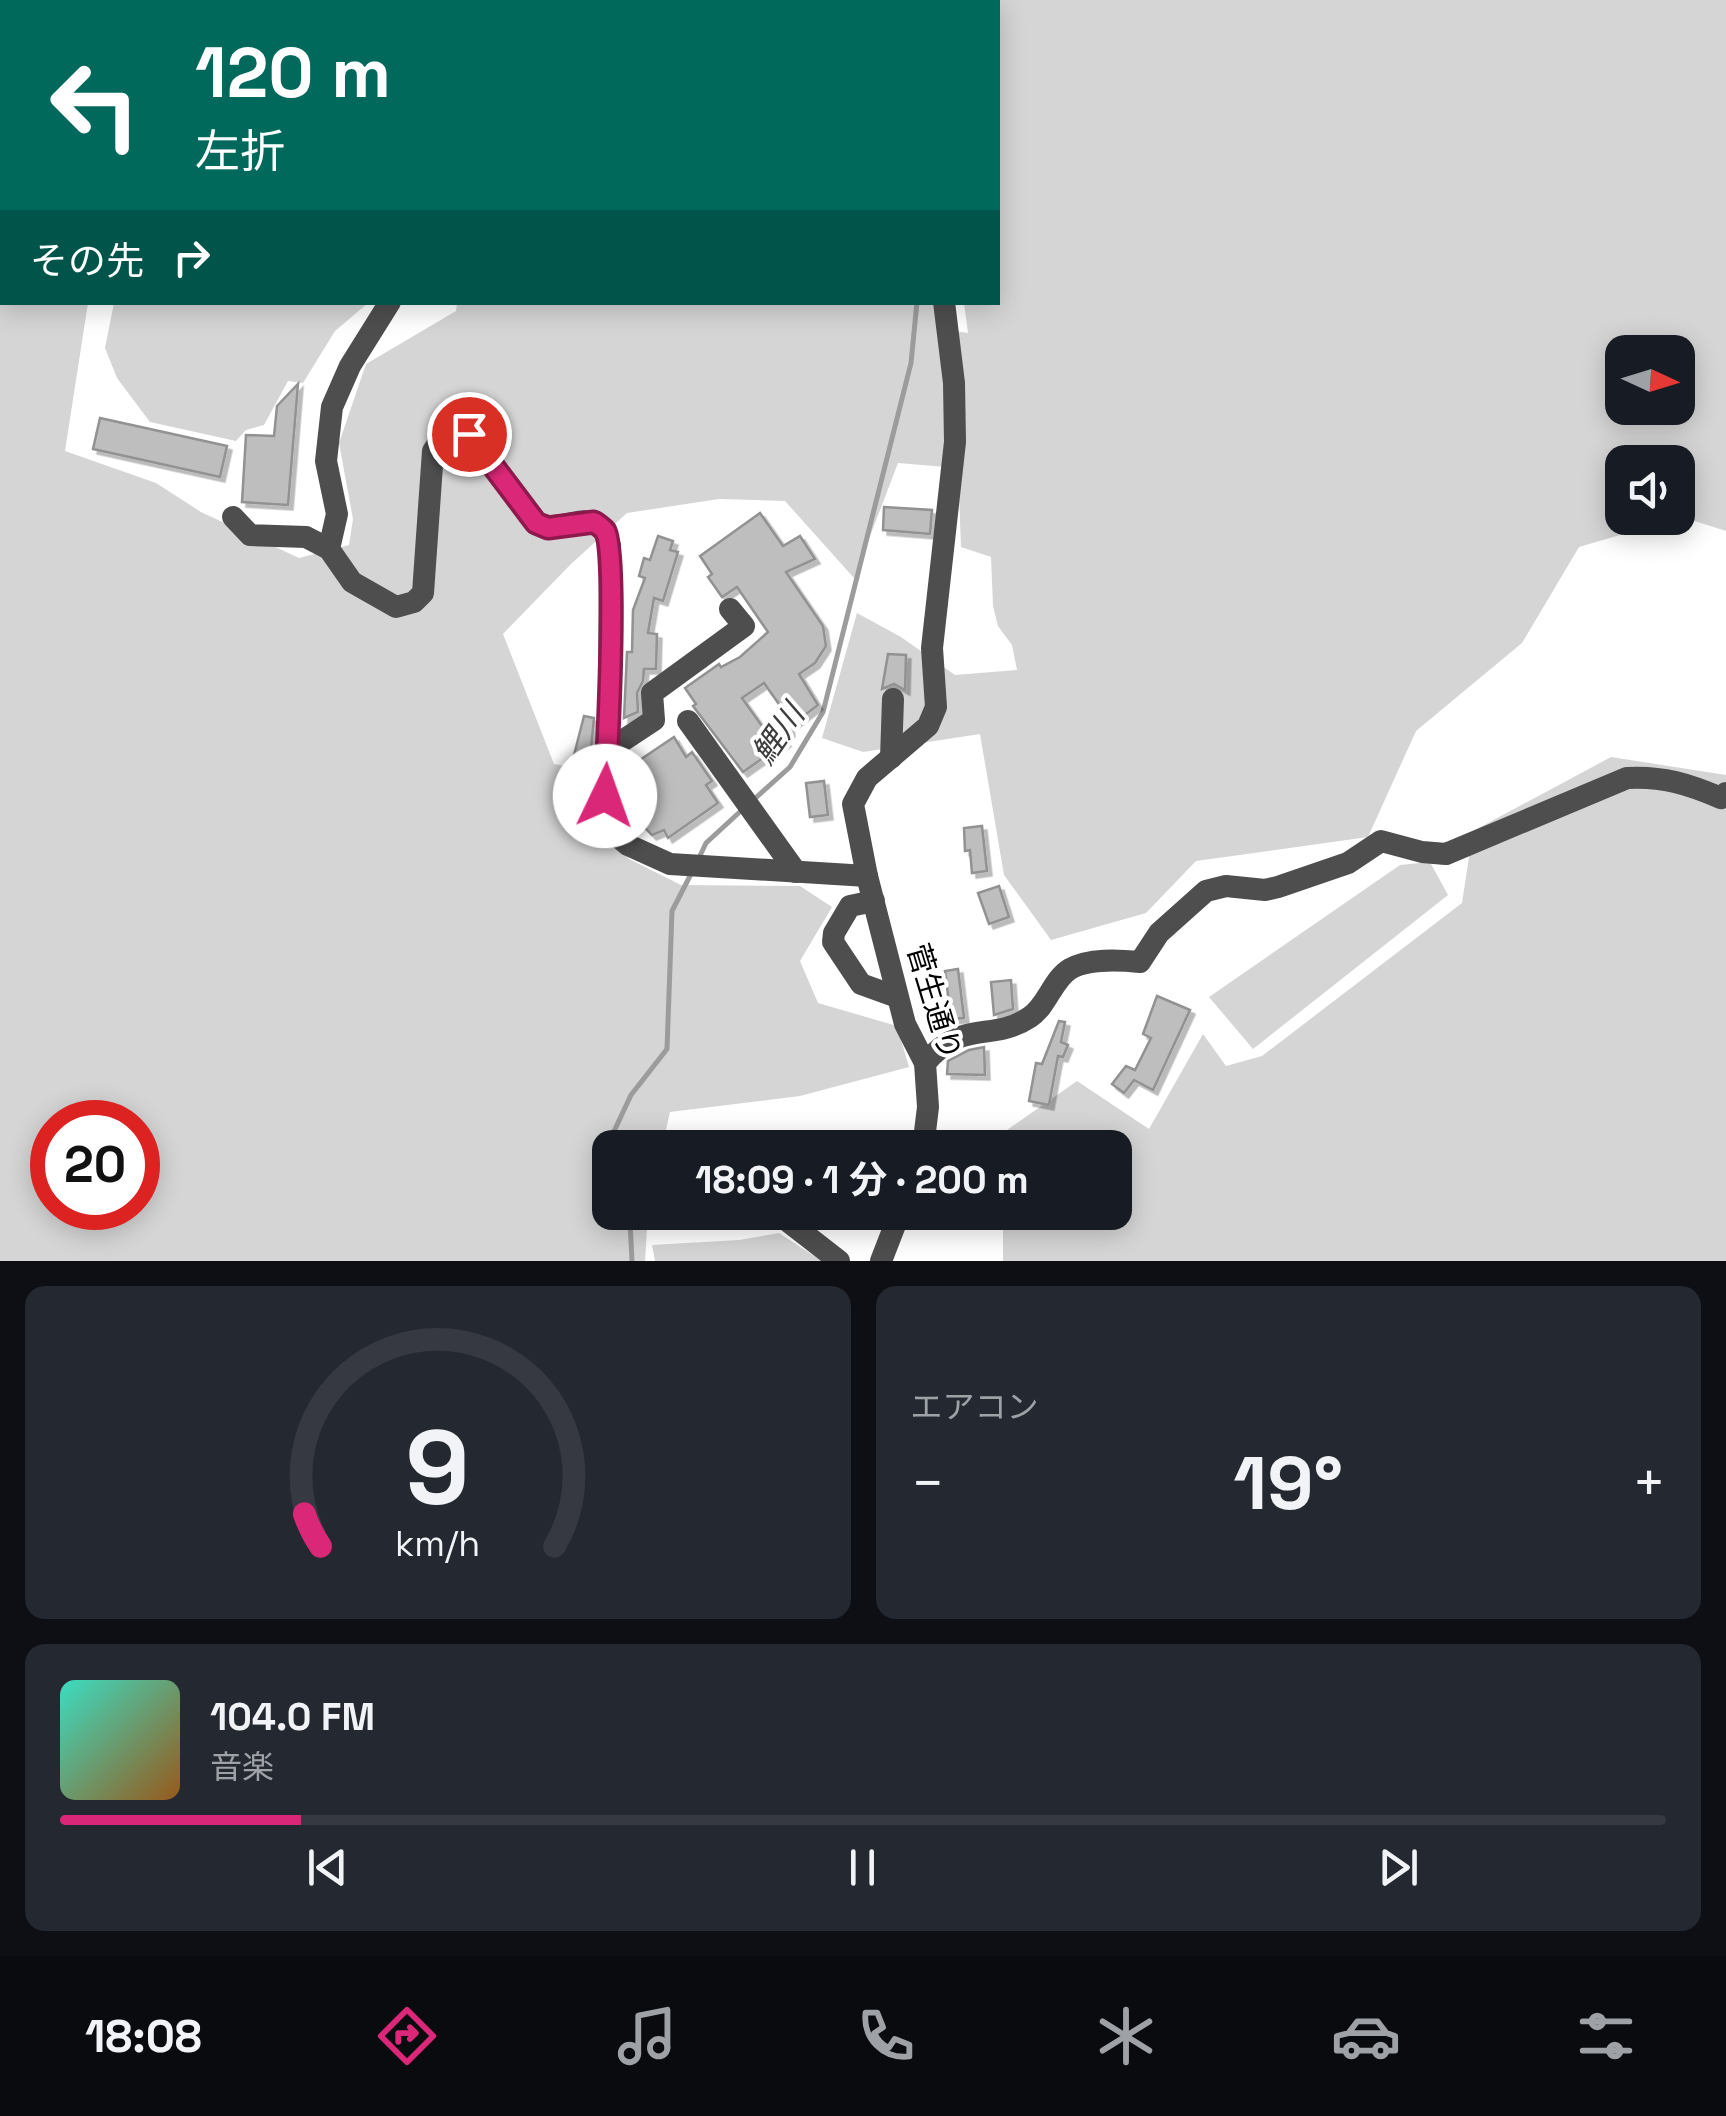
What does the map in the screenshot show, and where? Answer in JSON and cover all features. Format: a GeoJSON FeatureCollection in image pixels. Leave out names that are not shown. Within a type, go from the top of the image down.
{"type":"FeatureCollection","features":[{"type":"Feature","properties":{"kind":"street"},"geometry":{"type":"LineString","coordinates":[[329,549],[337,514],[326,461],[332,407],[350,366],[388,305]]}},
{"type":"Feature","properties":{"kind":"street"},"geometry":{"type":"LineString","coordinates":[[891,758],[928,726],[936,707],[933,632],[955,442],[954,383],[944,305]]}},
{"type":"Feature","properties":{"kind":"street"},"geometry":{"type":"LineString","coordinates":[[232,516],[250,535],[306,537],[329,549],[352,582],[396,606],[414,602],[423,593],[433,451],[442,437],[456,431],[469,434],[536,523],[548,528],[594,522],[605,531],[610,546],[604,815],[615,834],[644,854],[676,864],[867,876]]}},
{"type":"Feature","properties":{"kind":"street"},"geometry":{"type":"LineString","coordinates":[[608,751],[654,720],[652,692],[744,626],[730,609]]}},
{"type":"Feature","properties":{"kind":"street"},"geometry":{"type":"LineString","coordinates":[[891,758],[893,698]]}},
{"type":"Feature","properties":{"kind":"street"},"geometry":{"type":"LineString","coordinates":[[688,721],[796,872]]}},
{"type":"Feature","properties":{"kind":"street","name":"菅生通り"},"geometry":{"type":"LineString","coordinates":[[891,758],[867,778],[853,804],[904,1024],[926,1064],[925,1130]]}},
{"type":"Feature","properties":{"kind":"street"},"geometry":{"type":"LineString","coordinates":[[926,1064],[946,1042],[959,1035],[1011,1026],[1029,1018],[1070,969],[1110,960],[1140,962],[1159,933],[1206,891],[1226,886],[1265,890],[1278,887],[1348,864],[1381,841],[1446,854],[1627,778],[1678,780],[1721,798],[1726,793]]}},
{"type":"Feature","properties":{"kind":"street"},"geometry":{"type":"LineString","coordinates":[[874,901],[850,906],[833,942],[861,984],[897,998]]}},
{"type":"Feature","properties":{"kind":"street"},"geometry":{"type":"LineString","coordinates":[[803,1230],[838,1261]]}},
{"type":"Feature","properties":{"kind":"street"},"geometry":{"type":"LineString","coordinates":[[882,1261],[893,1230]]}},
{"type":"Feature","properties":{"kind":"shaded area"},"geometry":{"type":"Polygon","coordinates":[[[1000,0],[1726,0],[1726,531],[1695,521],[1695,445],[1605,445],[1605,535],[1620,535],[1579,547],[1522,643],[1416,731],[1368,837],[1196,861],[1146,913],[1051,940],[1004,875],[980,734],[863,752],[822,738],[857,613],[901,637],[955,675],[1017,670],[1012,645],[998,626],[993,606],[991,557],[961,547],[958,468],[898,463],[854,578],[785,501],[719,499],[627,513],[503,634],[554,764],[600,773],[594,820],[629,859],[681,885],[800,886],[832,907],[800,961],[818,1003],[897,1026],[909,1067],[800,1096],[670,1112],[666,1130],[592,1130],[592,1230],[647,1230],[645,1261],[0,1261],[0,305],[88,305],[65,451],[156,483],[201,512],[299,558],[349,545],[353,519],[339,443],[366,364],[456,311],[457,305],[938,305],[940,329],[968,333],[964,305],[1000,305],[1000,0]]]}},
{"type":"Feature","properties":{"kind":"shaded area"},"geometry":{"type":"Polygon","coordinates":[[[113,305],[366,305],[335,331],[303,383],[288,381],[264,425],[246,430],[236,441],[150,422],[117,378],[105,348],[113,305]]]}},
{"type":"Feature","properties":{"kind":"shaded area"},"geometry":{"type":"Polygon","coordinates":[[[1611,757],[1726,775],[1726,1261],[1003,1261],[1003,1230],[1132,1230],[1132,1130],[1007,1130],[1077,1081],[1149,1129],[1203,1034],[1226,1066],[1262,1056],[1462,903],[1473,831],[1611,757]]]}},
{"type":"Feature","properties":{"kind":"shaded area"},"geometry":{"type":"Polygon","coordinates":[[[1430,862],[1448,895],[1253,1049],[1209,997],[1400,865],[1430,862]]]}},
{"type":"Feature","properties":{"kind":"shaded area"},"geometry":{"type":"Polygon","coordinates":[[[779,1233],[822,1261],[655,1261],[652,1245],[739,1240],[779,1233]]]}},
{"type":"Feature","properties":{"kind":"building"},"geometry":{"type":"Polygon","coordinates":[[[298,384],[288,505],[242,502],[246,435],[274,436],[277,406],[298,384]]]}},
{"type":"Feature","properties":{"kind":"building"},"geometry":{"type":"Polygon","coordinates":[[[100,418],[227,446],[220,477],[93,449],[100,418]]]}},
{"type":"Feature","properties":{"kind":"building"},"geometry":{"type":"Polygon","coordinates":[[[884,507],[932,510],[930,534],[883,530],[884,507]]]}},
{"type":"Feature","properties":{"kind":"building"},"geometry":{"type":"Polygon","coordinates":[[[760,513],[783,546],[800,536],[815,559],[786,572],[823,626],[826,646],[815,663],[799,674],[818,705],[793,724],[764,683],[742,698],[762,726],[769,728],[788,718],[790,732],[783,738],[786,742],[743,772],[693,706],[696,704],[685,688],[719,664],[721,667],[740,657],[768,632],[737,587],[722,597],[700,556],[760,513]]]}},
{"type":"Feature","properties":{"kind":"building"},"geometry":{"type":"Polygon","coordinates":[[[658,536],[673,541],[670,550],[678,552],[663,601],[654,598],[648,633],[657,634],[656,669],[644,669],[637,693],[638,712],[624,718],[633,610],[645,578],[639,576],[644,558],[650,560],[658,536]]]}},
{"type":"Feature","properties":{"kind":"building"},"geometry":{"type":"Polygon","coordinates":[[[888,654],[906,655],[905,690],[894,684],[882,689],[888,654]]]}},
{"type":"Feature","properties":{"kind":"building"},"geometry":{"type":"Polygon","coordinates":[[[584,716],[594,718],[590,759],[574,755],[584,716]]]}},
{"type":"Feature","properties":{"kind":"building"},"geometry":{"type":"Polygon","coordinates":[[[674,737],[686,757],[692,752],[712,781],[706,785],[718,803],[668,838],[664,830],[652,835],[632,814],[623,789],[630,782],[622,772],[674,737]]]}},
{"type":"Feature","properties":{"kind":"building"},"geometry":{"type":"Polygon","coordinates":[[[824,781],[828,815],[810,817],[806,783],[824,781]]]}},
{"type":"Feature","properties":{"kind":"building"},"geometry":{"type":"Polygon","coordinates":[[[982,826],[987,871],[972,873],[970,850],[965,851],[964,828],[982,826]]]}},
{"type":"Feature","properties":{"kind":"building"},"geometry":{"type":"Polygon","coordinates":[[[999,886],[1009,917],[989,924],[978,893],[999,886]]]}},
{"type":"Feature","properties":{"kind":"building"},"geometry":{"type":"Polygon","coordinates":[[[958,969],[964,1018],[951,1019],[945,971],[958,969]]]}},
{"type":"Feature","properties":{"kind":"building"},"geometry":{"type":"Polygon","coordinates":[[[1011,980],[1013,1009],[994,1015],[991,982],[1011,980]]]}},
{"type":"Feature","properties":{"kind":"building"},"geometry":{"type":"Polygon","coordinates":[[[1157,996],[1190,1010],[1153,1090],[1134,1080],[1124,1093],[1112,1084],[1126,1066],[1135,1070],[1151,1038],[1143,1034],[1157,996]]]}},
{"type":"Feature","properties":{"kind":"building"},"geometry":{"type":"Polygon","coordinates":[[[1059,1021],[1065,1022],[1061,1042],[1068,1045],[1063,1057],[1058,1056],[1049,1105],[1029,1101],[1036,1063],[1042,1064],[1059,1021]]]}},
{"type":"Feature","properties":{"kind":"building"},"geometry":{"type":"Polygon","coordinates":[[[984,1047],[985,1075],[947,1074],[948,1061],[984,1047]]]}},
{"type":"Feature","properties":{"kind":"waterway","name":"鯉川"},"geometry":{"type":"LineString","coordinates":[[751,802],[790,767],[823,712],[911,363],[917,305]]}},
{"type":"Feature","properties":{"kind":"waterway","name":"鯉川"},"geometry":{"type":"LineString","coordinates":[[698,860],[706,843],[743,809]]}},
{"type":"Feature","properties":{"kind":"waterway","name":"鯉川"},"geometry":{"type":"LineString","coordinates":[[615,1130],[631,1095],[667,1049],[672,911],[691,874]]}},
{"type":"Feature","properties":{"kind":"waterway","name":"鯉川"},"geometry":{"type":"LineString","coordinates":[[630,1230],[632,1261]]}},
{"type":"Feature","properties":{"kind":"route"},"geometry":{"type":"LineString","coordinates":[[469,434],[536,523],[548,528],[594,522],[605,531],[610,546],[610,615],[605,796]]}}]}
